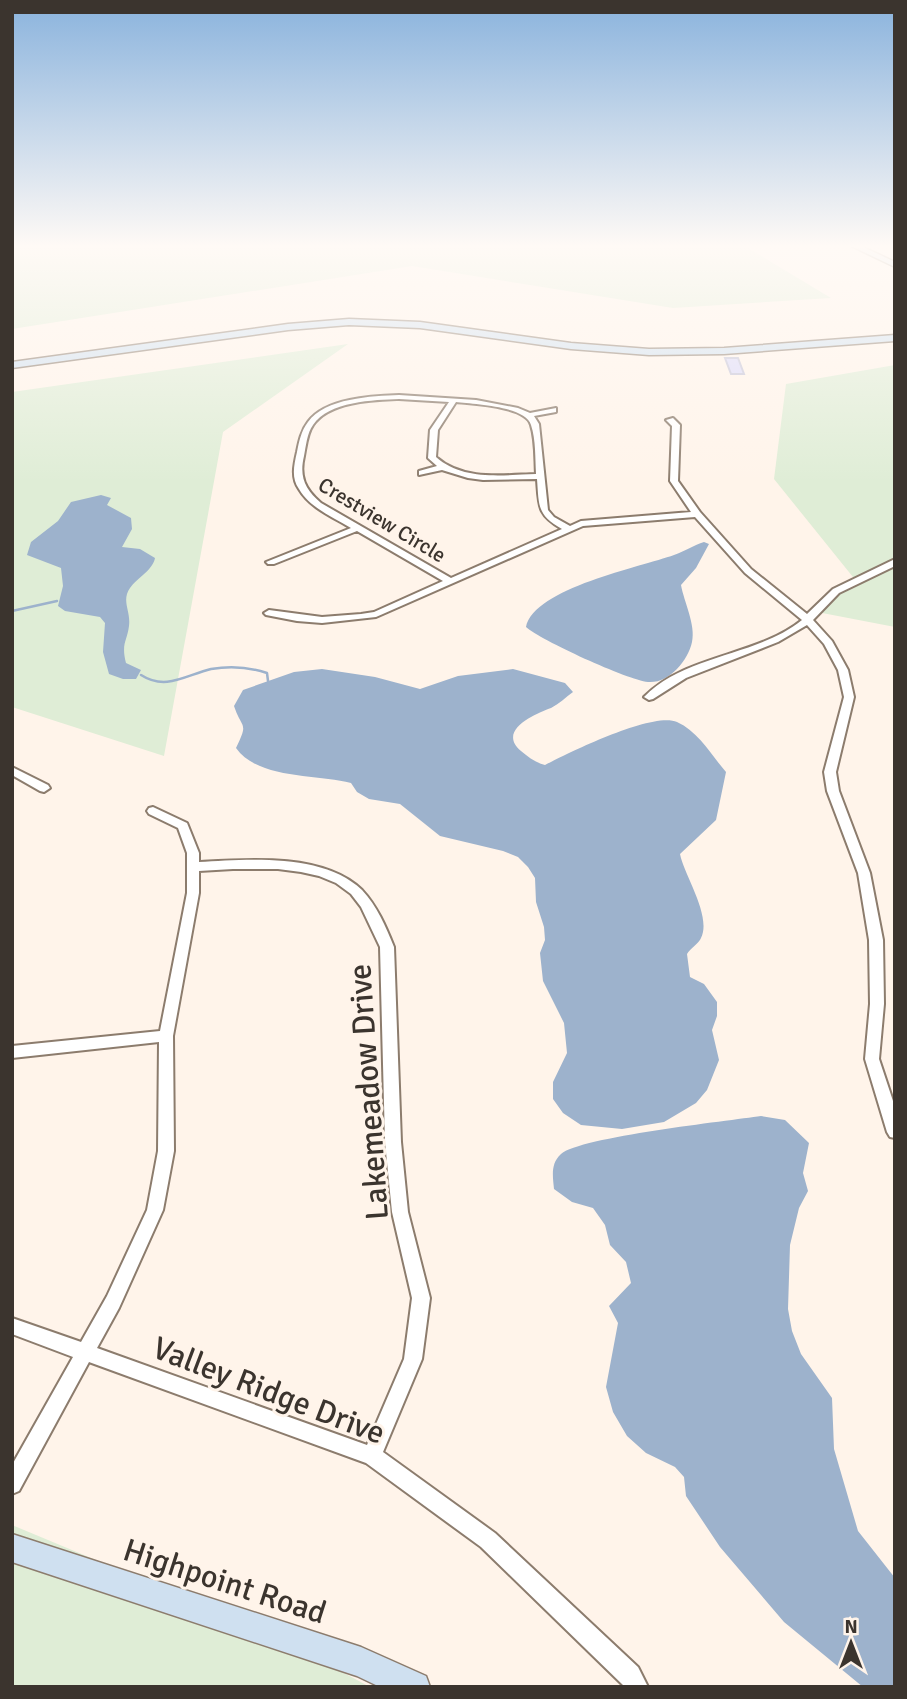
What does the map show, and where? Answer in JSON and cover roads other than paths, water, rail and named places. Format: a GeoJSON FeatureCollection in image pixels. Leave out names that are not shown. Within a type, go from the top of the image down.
{"type":"FeatureCollection","features":[{"type":"Feature","properties":{"kind":"street"},"geometry":{"type":"LineString","coordinates":[[12,365],[321,324]]}},
{"type":"Feature","properties":{"kind":"street"},"geometry":{"type":"LineString","coordinates":[[405,324],[571,346],[634,351],[724,351],[895,338]]}},
{"type":"Feature","properties":{"kind":"street","name":"Crestview Circle"},"geometry":{"type":"LineString","coordinates":[[450,581],[318,505],[300,491],[296,475],[308,425],[317,416],[337,406],[366,398],[396,396],[502,406],[530,415],[553,410]]}},
{"type":"Feature","properties":{"kind":"street"},"geometry":{"type":"LineString","coordinates":[[440,468],[432,458],[434,430],[453,401]]}},
{"type":"Feature","properties":{"kind":"street"},"geometry":{"type":"LineString","coordinates":[[530,415],[535,424],[544,510],[551,519],[569,529]]}},
{"type":"Feature","properties":{"kind":"street"},"geometry":{"type":"LineString","coordinates":[[670,420],[676,425],[674,481],[697,514],[748,571],[808,621],[828,643],[843,670],[849,697],[830,772],[833,791],[864,873],[876,940],[877,1004],[872,1059],[895,1132]]}},
{"type":"Feature","properties":{"kind":"street"},"geometry":{"type":"LineString","coordinates":[[422,473],[440,468],[465,475],[541,476]]}},
{"type":"Feature","properties":{"kind":"street"},"geometry":{"type":"LineString","coordinates":[[270,613],[310,622],[341,621],[376,614],[581,524],[697,514]]}},
{"type":"Feature","properties":{"kind":"street"},"geometry":{"type":"LineString","coordinates":[[271,562],[358,528]]}},
{"type":"Feature","properties":{"kind":"street"},"geometry":{"type":"LineString","coordinates":[[649,696],[688,672],[766,644],[808,621],[836,591],[895,562]]}},
{"type":"Feature","properties":{"kind":"street"},"geometry":{"type":"LineString","coordinates":[[12,770],[44,788]]}},
{"type":"Feature","properties":{"kind":"street"},"geometry":{"type":"LineString","coordinates":[[12,1484],[113,1302],[155,1210],[166,1151],[166,1036],[193,893],[193,867],[192,853],[183,826],[153,811]]}},
{"type":"Feature","properties":{"kind":"street","name":"Lakemeadow Drive"},"geometry":{"type":"LineString","coordinates":[[193,867],[259,863],[316,870],[354,890],[376,918],[387,947],[400,1212],[421,1298],[413,1359],[372,1456]]}},
{"type":"Feature","properties":{"kind":"street"},"geometry":{"type":"LineString","coordinates":[[12,1052],[166,1036]]}},
{"type":"Feature","properties":{"kind":"street","name":"Valley Ridge Drive"},"geometry":{"type":"LineString","coordinates":[[12,1326],[372,1456],[488,1541],[630,1675],[638,1687]]}},
{"type":"Feature","properties":{"kind":"street","name":"Highpoint Road"},"geometry":{"type":"LineString","coordinates":[[12,1548],[361,1662],[415,1687]]}},
{"type":"Feature","properties":{"kind":"water"},"geometry":{"type":"Polygon","coordinates":[[[101,495],[111,498],[107,505],[131,518],[132,529],[122,547],[140,549],[155,558],[130,588],[126,597],[129,621],[125,656],[126,663],[141,670],[136,679],[123,679],[109,674],[103,652],[105,623],[100,617],[65,611],[58,606],[63,586],[61,568],[27,555],[31,542],[58,521],[71,502],[101,495]]]}},
{"type":"Feature","properties":{"kind":"water"},"geometry":{"type":"Polygon","coordinates":[[[704,542],[709,544],[696,568],[681,585],[693,635],[690,649],[682,664],[663,679],[648,682],[622,674],[565,650],[526,627],[533,613],[568,590],[674,555],[704,542]]]}},
{"type":"Feature","properties":{"kind":"water"},"geometry":{"type":"Polygon","coordinates":[[[322,669],[375,677],[420,689],[458,676],[513,669],[565,683],[573,692],[554,706],[529,718],[516,729],[513,736],[521,751],[532,760],[545,765],[611,735],[649,722],[677,722],[704,744],[726,772],[716,820],[680,854],[703,919],[701,938],[687,954],[690,977],[704,984],[717,1002],[717,1016],[712,1030],[719,1060],[707,1090],[696,1103],[664,1122],[622,1129],[581,1125],[563,1113],[553,1099],[553,1082],[567,1053],[564,1023],[543,981],[540,953],[545,940],[544,927],[536,902],[535,878],[528,867],[518,857],[503,851],[440,836],[400,804],[369,799],[357,792],[351,783],[274,771],[259,766],[236,748],[243,726],[234,706],[243,690],[294,672],[322,669]]]}},
{"type":"Feature","properties":{"kind":"water"},"geometry":{"type":"Polygon","coordinates":[[[761,1116],[785,1120],[809,1143],[803,1173],[808,1191],[799,1208],[790,1245],[788,1309],[792,1331],[801,1354],[832,1398],[834,1449],[858,1531],[895,1578],[895,1687],[863,1687],[784,1622],[720,1547],[686,1496],[684,1477],[675,1467],[646,1453],[627,1436],[613,1412],[606,1387],[618,1323],[609,1306],[631,1283],[626,1262],[610,1245],[605,1225],[593,1208],[572,1202],[554,1189],[555,1162],[561,1154],[574,1148],[624,1136],[761,1116]]]}},
{"type":"Feature","properties":{"kind":"waterway"},"geometry":{"type":"LineString","coordinates":[[12,611],[57,601]]}},
{"type":"Feature","properties":{"kind":"waterway"},"geometry":{"type":"LineString","coordinates":[[141,675],[150,680],[168,682],[211,669],[239,668],[267,673],[268,681]]}}]}
